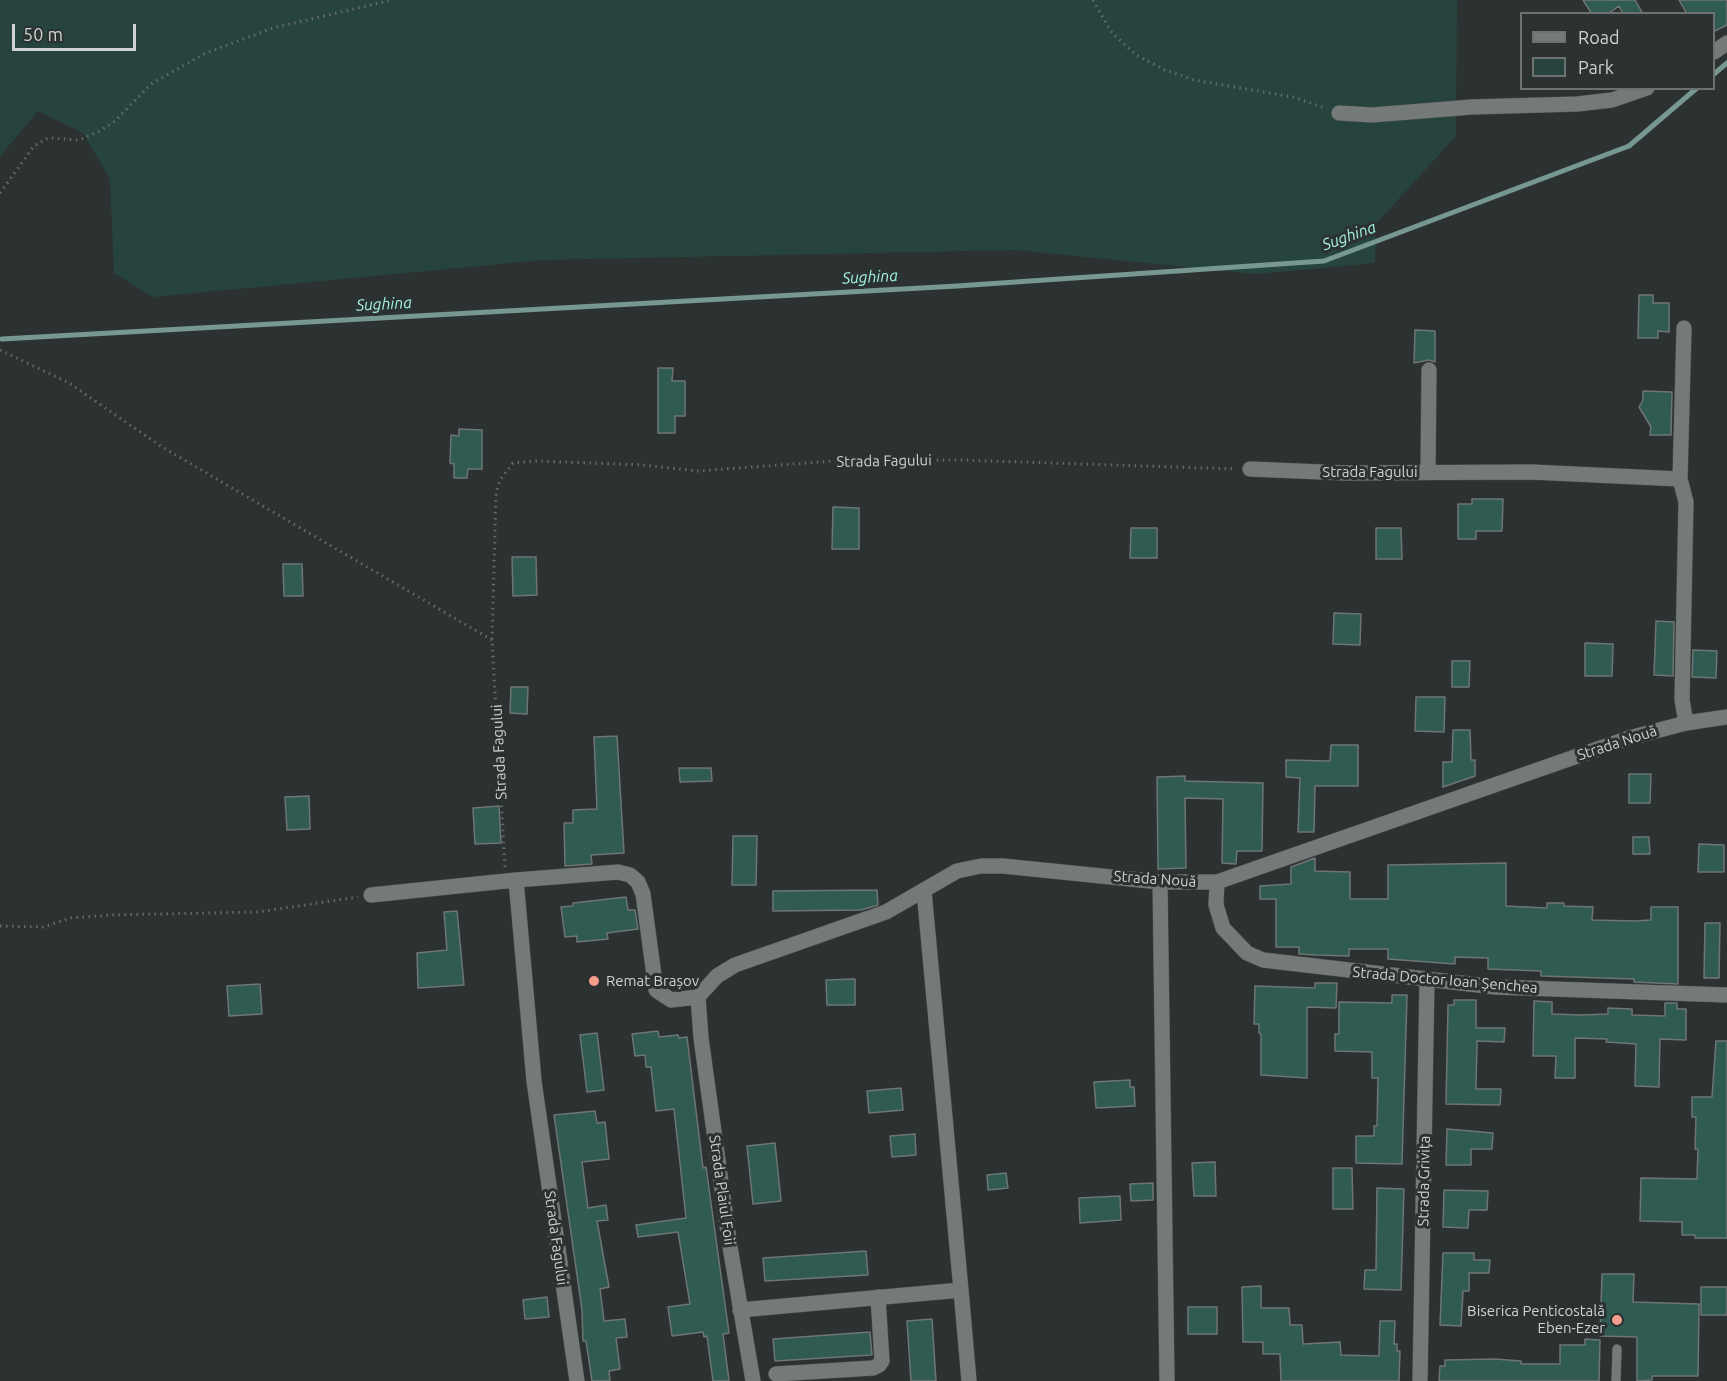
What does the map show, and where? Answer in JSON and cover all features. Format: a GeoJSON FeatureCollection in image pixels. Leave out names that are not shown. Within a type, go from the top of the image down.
{"type":"FeatureCollection","features":[{"type":"Feature","properties":{"kind":"street"},"geometry":{"type":"LineString","coordinates":[[1338,113],[1372,115],[1472,107],[1577,104],[1612,100],[1641,90]]}},
{"type":"Feature","properties":{"kind":"street"},"geometry":{"type":"LineString","coordinates":[[1684,328],[1680,478],[1686,502],[1682,700],[1686,723]]}},
{"type":"Feature","properties":{"kind":"street"},"geometry":{"type":"LineString","coordinates":[[1428,471],[1429,370]]}},
{"type":"Feature","properties":{"kind":"street","name":"Strada Fagului"},"geometry":{"type":"LineString","coordinates":[[1250,469],[1345,473],[1428,471],[1680,478]]}},
{"type":"Feature","properties":{"kind":"street","name":"Strada Nouă"},"geometry":{"type":"LineString","coordinates":[[698,997],[717,976],[735,965],[886,912],[957,872],[981,866],[1003,866],[1160,882],[1217,882],[1629,738],[1686,723],[1727,717]]}},
{"type":"Feature","properties":{"kind":"street"},"geometry":{"type":"LineString","coordinates":[[371,895],[511,880],[618,872],[630,875],[638,882],[643,894],[656,990],[671,1000],[698,997]]}},
{"type":"Feature","properties":{"kind":"street","name":"Strada Fagului"},"geometry":{"type":"LineString","coordinates":[[511,880],[534,1081],[576,1381]]}},
{"type":"Feature","properties":{"kind":"street"},"geometry":{"type":"LineString","coordinates":[[1160,882],[1167,1381]]}},
{"type":"Feature","properties":{"kind":"street","name":"Strada Doctor Ioan Șenchea"},"geometry":{"type":"LineString","coordinates":[[1217,882],[1216,905],[1223,928],[1247,953],[1281,964],[1507,987],[1727,995]]}},
{"type":"Feature","properties":{"kind":"street"},"geometry":{"type":"LineString","coordinates":[[924,891],[969,1381]]}},
{"type":"Feature","properties":{"kind":"street","name":"Strada Grivița"},"geometry":{"type":"LineString","coordinates":[[1420,1381],[1427,980]]}},
{"type":"Feature","properties":{"kind":"street","name":"Strada Plaiul Foii"},"geometry":{"type":"LineString","coordinates":[[698,997],[701,1038],[740,1310],[753,1381]]}},
{"type":"Feature","properties":{"kind":"street"},"geometry":{"type":"LineString","coordinates":[[740,1310],[961,1290]]}},
{"type":"Feature","properties":{"kind":"street"},"geometry":{"type":"LineString","coordinates":[[776,1374],[873,1368],[879,1365],[882,1361],[878,1297]]}},
{"type":"Feature","properties":{"kind":"lane"},"geometry":{"type":"LineString","coordinates":[[1616,1381],[1617,1349]]}},
{"type":"Feature","properties":{"kind":"path"},"geometry":{"type":"LineString","coordinates":[[0,194],[34,146],[48,138],[79,140],[100,131],[115,121],[151,84],[206,52],[273,28],[392,0]]}},
{"type":"Feature","properties":{"kind":"path"},"geometry":{"type":"LineString","coordinates":[[1093,0],[1112,33],[1136,56],[1165,70],[1194,80],[1293,97],[1338,113]]}},
{"type":"Feature","properties":{"kind":"path"},"geometry":{"type":"LineString","coordinates":[[0,350],[69,383],[162,447],[492,640]]}},
{"type":"Feature","properties":{"kind":"path","name":"Strada Fagului"},"geometry":{"type":"LineString","coordinates":[[511,880],[492,640],[496,493],[500,480],[513,464],[536,461],[643,465],[698,471],[833,461],[960,460],[1250,469]]}},
{"type":"Feature","properties":{"kind":"path"},"geometry":{"type":"LineString","coordinates":[[0,926],[43,927],[71,918],[111,915],[258,912],[371,895]]}},
{"type":"Feature","properties":{"kind":"green space"},"geometry":{"type":"Polygon","coordinates":[[[0,0],[1457,0],[1456,136],[1376,224],[1375,263],[1256,274],[1015,250],[543,260],[153,297],[114,273],[110,179],[83,133],[38,111],[0,156],[0,0]]]}},
{"type":"Feature","properties":{"kind":"building"},"geometry":{"type":"Polygon","coordinates":[[[1583,0],[1635,0],[1642,12],[1622,12],[1619,6],[1611,12],[1591,12],[1583,0]]]}},
{"type":"Feature","properties":{"kind":"building"},"geometry":{"type":"Polygon","coordinates":[[[1679,0],[1727,0],[1727,25],[1715,31],[1715,12],[1686,12],[1679,0]]]}},
{"type":"Feature","properties":{"kind":"building"},"geometry":{"type":"Polygon","coordinates":[[[1639,295],[1653,295],[1653,303],[1669,303],[1669,332],[1658,331],[1658,338],[1638,338],[1639,295]]]}},
{"type":"Feature","properties":{"kind":"building"},"geometry":{"type":"Polygon","coordinates":[[[1415,330],[1435,331],[1435,362],[1429,360],[1414,363],[1415,330]]]}},
{"type":"Feature","properties":{"kind":"building"},"geometry":{"type":"Polygon","coordinates":[[[658,368],[673,368],[672,381],[685,381],[685,416],[675,416],[675,433],[658,433],[658,368]]]}},
{"type":"Feature","properties":{"kind":"building"},"geometry":{"type":"Polygon","coordinates":[[[1643,391],[1672,392],[1671,435],[1650,435],[1651,427],[1639,407],[1643,400],[1643,391]]]}},
{"type":"Feature","properties":{"kind":"building"},"geometry":{"type":"Polygon","coordinates":[[[459,429],[482,430],[482,469],[468,469],[467,478],[454,478],[454,464],[450,463],[451,435],[459,436],[459,429]]]}},
{"type":"Feature","properties":{"kind":"building"},"geometry":{"type":"Polygon","coordinates":[[[1472,499],[1503,499],[1502,531],[1476,531],[1476,539],[1458,539],[1458,504],[1472,504],[1472,499]]]}},
{"type":"Feature","properties":{"kind":"building"},"geometry":{"type":"Polygon","coordinates":[[[833,507],[859,508],[859,549],[832,549],[833,507]]]}},
{"type":"Feature","properties":{"kind":"building"},"geometry":{"type":"Polygon","coordinates":[[[1131,528],[1157,528],[1157,558],[1130,558],[1131,528]]]}},
{"type":"Feature","properties":{"kind":"building"},"geometry":{"type":"Polygon","coordinates":[[[1376,528],[1401,528],[1402,559],[1376,559],[1376,528]]]}},
{"type":"Feature","properties":{"kind":"building"},"geometry":{"type":"Polygon","coordinates":[[[512,557],[536,557],[537,595],[513,596],[512,557]]]}},
{"type":"Feature","properties":{"kind":"building"},"geometry":{"type":"Polygon","coordinates":[[[283,564],[302,564],[303,596],[284,596],[283,564]]]}},
{"type":"Feature","properties":{"kind":"building"},"geometry":{"type":"Polygon","coordinates":[[[1334,613],[1361,614],[1360,645],[1333,644],[1334,613]]]}},
{"type":"Feature","properties":{"kind":"building"},"geometry":{"type":"Polygon","coordinates":[[[1656,621],[1674,622],[1673,676],[1654,675],[1656,621]]]}},
{"type":"Feature","properties":{"kind":"building"},"geometry":{"type":"Polygon","coordinates":[[[1585,643],[1613,644],[1612,676],[1585,676],[1585,643]]]}},
{"type":"Feature","properties":{"kind":"building"},"geometry":{"type":"Polygon","coordinates":[[[1693,650],[1717,651],[1716,678],[1692,677],[1693,650]]]}},
{"type":"Feature","properties":{"kind":"building"},"geometry":{"type":"Polygon","coordinates":[[[1452,661],[1470,661],[1469,687],[1452,687],[1452,661]]]}},
{"type":"Feature","properties":{"kind":"building"},"geometry":{"type":"Polygon","coordinates":[[[511,687],[528,687],[527,714],[510,713],[511,687]]]}},
{"type":"Feature","properties":{"kind":"building"},"geometry":{"type":"Polygon","coordinates":[[[1416,697],[1445,697],[1444,732],[1415,731],[1416,697]]]}},
{"type":"Feature","properties":{"kind":"building"},"geometry":{"type":"Polygon","coordinates":[[[1453,730],[1470,730],[1471,760],[1475,760],[1475,776],[1443,787],[1443,762],[1452,762],[1453,730]]]}},
{"type":"Feature","properties":{"kind":"building"},"geometry":{"type":"Polygon","coordinates":[[[617,736],[624,853],[591,855],[592,864],[565,866],[564,823],[573,823],[573,810],[597,809],[594,737],[617,736]]]}},
{"type":"Feature","properties":{"kind":"building"},"geometry":{"type":"Polygon","coordinates":[[[1331,745],[1358,745],[1358,786],[1315,786],[1314,832],[1298,832],[1300,778],[1286,777],[1286,760],[1330,761],[1331,745]]]}},
{"type":"Feature","properties":{"kind":"building"},"geometry":{"type":"Polygon","coordinates":[[[679,768],[711,768],[712,781],[680,782],[679,768]]]}},
{"type":"Feature","properties":{"kind":"building"},"geometry":{"type":"Polygon","coordinates":[[[1629,774],[1651,774],[1650,803],[1629,803],[1629,774]]]}},
{"type":"Feature","properties":{"kind":"building"},"geometry":{"type":"Polygon","coordinates":[[[1185,776],[1185,781],[1263,783],[1262,851],[1237,851],[1236,864],[1222,863],[1223,799],[1185,798],[1186,868],[1158,869],[1157,777],[1185,776]]]}},
{"type":"Feature","properties":{"kind":"building"},"geometry":{"type":"Polygon","coordinates":[[[309,796],[310,829],[287,830],[285,797],[309,796]]]}},
{"type":"Feature","properties":{"kind":"building"},"geometry":{"type":"Polygon","coordinates":[[[499,806],[501,843],[475,844],[473,808],[499,806]]]}},
{"type":"Feature","properties":{"kind":"building"},"geometry":{"type":"Polygon","coordinates":[[[733,836],[757,836],[756,885],[732,885],[733,836]]]}},
{"type":"Feature","properties":{"kind":"building"},"geometry":{"type":"Polygon","coordinates":[[[1633,837],[1649,837],[1650,854],[1633,854],[1633,837]]]}},
{"type":"Feature","properties":{"kind":"building"},"geometry":{"type":"Polygon","coordinates":[[[1699,844],[1724,845],[1724,872],[1698,872],[1699,844]]]}},
{"type":"Feature","properties":{"kind":"building"},"geometry":{"type":"Polygon","coordinates":[[[1315,858],[1315,871],[1350,872],[1350,899],[1388,899],[1388,865],[1506,863],[1506,906],[1547,908],[1547,903],[1564,903],[1564,906],[1593,907],[1592,920],[1635,921],[1651,920],[1651,907],[1678,907],[1678,984],[1634,982],[1634,979],[1541,976],[1541,971],[1488,969],[1488,958],[1455,957],[1455,964],[1388,959],[1388,949],[1349,949],[1349,956],[1299,954],[1299,947],[1276,947],[1276,899],[1260,899],[1260,886],[1291,884],[1291,867],[1315,858]]]}},
{"type":"Feature","properties":{"kind":"building"},"geometry":{"type":"Polygon","coordinates":[[[877,890],[878,905],[861,910],[773,911],[773,891],[877,890]]]}},
{"type":"Feature","properties":{"kind":"building"},"geometry":{"type":"Polygon","coordinates":[[[626,897],[628,910],[635,910],[638,929],[607,933],[608,939],[577,942],[577,936],[565,937],[561,907],[573,906],[573,903],[626,897]]]}},
{"type":"Feature","properties":{"kind":"building"},"geometry":{"type":"Polygon","coordinates":[[[457,911],[464,985],[418,988],[417,953],[447,950],[444,912],[457,911]]]}},
{"type":"Feature","properties":{"kind":"building"},"geometry":{"type":"Polygon","coordinates":[[[1705,923],[1720,923],[1719,978],[1704,978],[1705,923]]]}},
{"type":"Feature","properties":{"kind":"building"},"geometry":{"type":"Polygon","coordinates":[[[855,979],[855,1005],[827,1005],[826,980],[855,979]]]}},
{"type":"Feature","properties":{"kind":"building"},"geometry":{"type":"Polygon","coordinates":[[[1315,983],[1337,983],[1336,1008],[1307,1007],[1307,1078],[1261,1075],[1261,1034],[1259,1024],[1254,1024],[1255,986],[1315,988],[1315,983]]]}},
{"type":"Feature","properties":{"kind":"building"},"geometry":{"type":"Polygon","coordinates":[[[260,984],[262,1014],[229,1016],[227,986],[260,984]]]}},
{"type":"Feature","properties":{"kind":"building"},"geometry":{"type":"Polygon","coordinates":[[[1392,995],[1407,995],[1402,1164],[1356,1163],[1356,1136],[1374,1136],[1374,1126],[1377,1126],[1378,1078],[1372,1078],[1372,1052],[1335,1051],[1335,1034],[1339,1034],[1339,1002],[1392,1003],[1392,995]]]}},
{"type":"Feature","properties":{"kind":"building"},"geometry":{"type":"Polygon","coordinates":[[[1454,1000],[1476,1000],[1476,1028],[1505,1028],[1504,1042],[1477,1041],[1476,1089],[1501,1089],[1500,1105],[1446,1104],[1448,1005],[1454,1005],[1454,1000]]]}},
{"type":"Feature","properties":{"kind":"building"},"geometry":{"type":"Polygon","coordinates":[[[1534,1001],[1552,1002],[1552,1014],[1582,1015],[1608,1014],[1608,1008],[1632,1009],[1632,1015],[1665,1016],[1665,1003],[1677,1003],[1677,1009],[1686,1009],[1686,1040],[1660,1039],[1659,1087],[1635,1086],[1636,1044],[1606,1042],[1607,1039],[1575,1038],[1575,1078],[1555,1078],[1556,1056],[1533,1056],[1534,1001]]]}},
{"type":"Feature","properties":{"kind":"building"},"geometry":{"type":"Polygon","coordinates":[[[658,1031],[659,1037],[678,1035],[679,1038],[687,1037],[703,1168],[706,1167],[729,1333],[723,1334],[729,1381],[713,1381],[707,1336],[704,1337],[703,1332],[672,1336],[668,1307],[690,1304],[678,1232],[638,1237],[636,1225],[686,1218],[674,1109],[656,1111],[651,1067],[646,1067],[645,1055],[635,1056],[632,1034],[658,1031]]]}},
{"type":"Feature","properties":{"kind":"building"},"geometry":{"type":"Polygon","coordinates":[[[597,1033],[604,1090],[587,1092],[580,1035],[597,1033]]]}},
{"type":"Feature","properties":{"kind":"building"},"geometry":{"type":"Polygon","coordinates":[[[1716,1041],[1727,1041],[1727,1238],[1695,1238],[1695,1235],[1682,1235],[1682,1222],[1640,1221],[1641,1178],[1697,1179],[1698,1149],[1695,1149],[1696,1117],[1692,1117],[1692,1097],[1712,1097],[1716,1041]]]}},
{"type":"Feature","properties":{"kind":"building"},"geometry":{"type":"Polygon","coordinates":[[[1130,1080],[1130,1087],[1134,1087],[1135,1106],[1096,1108],[1094,1082],[1130,1080]]]}},
{"type":"Feature","properties":{"kind":"building"},"geometry":{"type":"Polygon","coordinates":[[[901,1088],[903,1110],[869,1113],[867,1091],[901,1088]]]}},
{"type":"Feature","properties":{"kind":"building"},"geometry":{"type":"Polygon","coordinates":[[[595,1111],[597,1123],[605,1122],[609,1159],[582,1162],[588,1208],[606,1205],[608,1220],[597,1221],[609,1287],[600,1289],[604,1321],[625,1319],[627,1337],[616,1338],[620,1369],[609,1371],[610,1381],[592,1381],[586,1341],[583,1341],[582,1310],[554,1115],[595,1111]]]}},
{"type":"Feature","properties":{"kind":"building"},"geometry":{"type":"Polygon","coordinates":[[[1447,1129],[1493,1133],[1492,1149],[1471,1149],[1471,1165],[1446,1165],[1447,1129]]]}},
{"type":"Feature","properties":{"kind":"building"},"geometry":{"type":"Polygon","coordinates":[[[915,1134],[916,1155],[892,1157],[890,1136],[915,1134]]]}},
{"type":"Feature","properties":{"kind":"building"},"geometry":{"type":"Polygon","coordinates":[[[775,1143],[781,1201],[753,1204],[747,1146],[775,1143]]]}},
{"type":"Feature","properties":{"kind":"building"},"geometry":{"type":"Polygon","coordinates":[[[1215,1162],[1216,1196],[1194,1196],[1192,1163],[1215,1162]]]}},
{"type":"Feature","properties":{"kind":"building"},"geometry":{"type":"Polygon","coordinates":[[[1333,1168],[1352,1168],[1353,1209],[1333,1209],[1333,1168]]]}},
{"type":"Feature","properties":{"kind":"building"},"geometry":{"type":"Polygon","coordinates":[[[1006,1173],[1008,1188],[988,1190],[987,1175],[1006,1173]]]}},
{"type":"Feature","properties":{"kind":"building"},"geometry":{"type":"Polygon","coordinates":[[[1153,1183],[1153,1200],[1131,1201],[1130,1184],[1153,1183]]]}},
{"type":"Feature","properties":{"kind":"building"},"geometry":{"type":"Polygon","coordinates":[[[1377,1188],[1404,1189],[1401,1290],[1364,1289],[1365,1270],[1376,1270],[1377,1188]]]}},
{"type":"Feature","properties":{"kind":"building"},"geometry":{"type":"Polygon","coordinates":[[[1444,1190],[1488,1191],[1487,1210],[1469,1210],[1468,1228],[1443,1227],[1444,1190]]]}},
{"type":"Feature","properties":{"kind":"building"},"geometry":{"type":"Polygon","coordinates":[[[1120,1196],[1121,1220],[1080,1223],[1079,1198],[1120,1196]]]}},
{"type":"Feature","properties":{"kind":"building"},"geometry":{"type":"Polygon","coordinates":[[[866,1251],[868,1275],[765,1281],[763,1258],[866,1251]]]}},
{"type":"Feature","properties":{"kind":"building"},"geometry":{"type":"Polygon","coordinates":[[[1443,1253],[1474,1253],[1474,1260],[1490,1260],[1489,1273],[1469,1273],[1469,1291],[1463,1291],[1461,1326],[1440,1325],[1443,1253]]]}},
{"type":"Feature","properties":{"kind":"building"},"geometry":{"type":"Polygon","coordinates":[[[1602,1274],[1634,1274],[1633,1302],[1699,1304],[1698,1376],[1652,1376],[1652,1380],[1637,1381],[1637,1337],[1600,1336],[1602,1274]]]}},
{"type":"Feature","properties":{"kind":"building"},"geometry":{"type":"Polygon","coordinates":[[[1261,1286],[1261,1308],[1289,1308],[1290,1325],[1302,1325],[1303,1344],[1340,1342],[1341,1355],[1379,1356],[1380,1321],[1395,1321],[1394,1344],[1397,1344],[1397,1351],[1400,1351],[1399,1381],[1281,1381],[1280,1354],[1263,1354],[1263,1342],[1243,1342],[1242,1287],[1261,1286]]]}},
{"type":"Feature","properties":{"kind":"building"},"geometry":{"type":"Polygon","coordinates":[[[1701,1287],[1727,1287],[1727,1315],[1701,1315],[1701,1287]]]}},
{"type":"Feature","properties":{"kind":"building"},"geometry":{"type":"Polygon","coordinates":[[[547,1297],[549,1317],[525,1319],[523,1300],[547,1297]]]}},
{"type":"Feature","properties":{"kind":"building"},"geometry":{"type":"Polygon","coordinates":[[[1188,1307],[1217,1307],[1217,1334],[1188,1334],[1188,1307]]]}},
{"type":"Feature","properties":{"kind":"building"},"geometry":{"type":"Polygon","coordinates":[[[932,1319],[936,1381],[911,1381],[907,1321],[932,1319]]]}},
{"type":"Feature","properties":{"kind":"building"},"geometry":{"type":"Polygon","coordinates":[[[870,1332],[872,1355],[775,1361],[773,1339],[870,1332]]]}},
{"type":"Feature","properties":{"kind":"building"},"geometry":{"type":"Polygon","coordinates":[[[1585,1339],[1600,1340],[1599,1381],[1439,1381],[1440,1366],[1445,1366],[1445,1360],[1495,1359],[1521,1361],[1521,1364],[1560,1364],[1560,1345],[1585,1345],[1585,1339]]]}},
{"type":"Feature","properties":{"kind":"waterway","name":"Sughina"},"geometry":{"type":"LineString","coordinates":[[1715,73],[1727,63]]}},
{"type":"Feature","properties":{"kind":"waterway","name":"Sughina"},"geometry":{"type":"LineString","coordinates":[[2,339],[957,286],[1324,261],[1629,146],[1695,90]]}},
{"type":"Feature","properties":{"kind":"place","name":"Remat Brașov"},"geometry":{"type":"Point","coordinates":[594,981]}},
{"type":"Feature","properties":{"kind":"place","name":"Biserica Penticostală Eben-Ezer"},"geometry":{"type":"Point","coordinates":[1617,1320]}}]}
